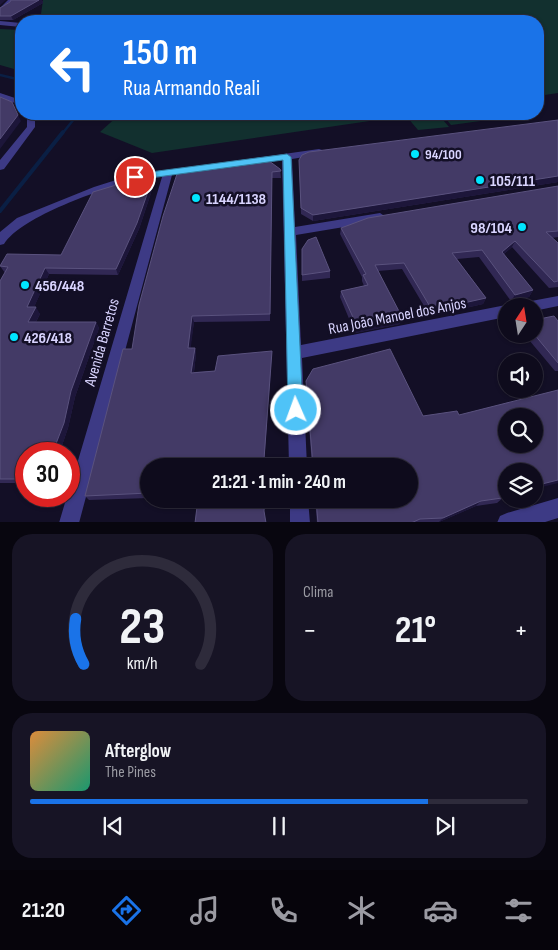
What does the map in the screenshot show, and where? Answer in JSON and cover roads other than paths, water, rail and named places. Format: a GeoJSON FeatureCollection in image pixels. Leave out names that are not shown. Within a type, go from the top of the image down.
{"type":"FeatureCollection","features":[{"type":"Feature","properties":{"kind":"street"},"geometry":{"type":"LineString","coordinates":[[0,10],[8,5],[10,0]]}},
{"type":"Feature","properties":{"kind":"street"},"geometry":{"type":"LineString","coordinates":[[0,24],[15,25]]}},
{"type":"Feature","properties":{"kind":"street"},"geometry":{"type":"LineString","coordinates":[[0,95],[15,101]]}},
{"type":"Feature","properties":{"kind":"street"},"geometry":{"type":"LineString","coordinates":[[0,167],[31,127],[31,120]]}},
{"type":"Feature","properties":{"kind":"street"},"geometry":{"type":"LineString","coordinates":[[1,237],[21,221],[82,195],[135,177],[326,152]]}},
{"type":"Feature","properties":{"kind":"street"},"geometry":{"type":"LineString","coordinates":[[287,157],[298,458]]}},
{"type":"Feature","properties":{"kind":"street","name":"Avenida Barretos"},"geometry":{"type":"LineString","coordinates":[[69,522],[168,172]]}},
{"type":"Feature","properties":{"kind":"street"},"geometry":{"type":"LineString","coordinates":[[289,232],[395,215]]}},
{"type":"Feature","properties":{"kind":"street"},"geometry":{"type":"LineString","coordinates":[[543,304],[558,301]]}},
{"type":"Feature","properties":{"kind":"street","name":"Rua João Manoel dos Anjos"},"geometry":{"type":"LineString","coordinates":[[294,353],[498,313]]}},
{"type":"Feature","properties":{"kind":"street"},"geometry":{"type":"LineString","coordinates":[[299,508],[300,522]]}},
{"type":"Feature","properties":{"kind":"street"},"geometry":{"type":"LineString","coordinates":[[507,522],[558,508]]}},
{"type":"Feature","properties":{"kind":"waterway"},"geometry":{"type":"LineString","coordinates":[[0,75],[15,79]]}},
{"type":"Feature","properties":{"kind":"waterway"},"geometry":{"type":"LineString","coordinates":[[62,134],[73,120]]}},
{"type":"Feature","properties":{"kind":"waterway"},"geometry":{"type":"LineString","coordinates":[[0,211],[63,132]]}},
{"type":"Feature","properties":{"kind":"place","name":"94/100"},"geometry":{"type":"Point","coordinates":[415,154]}},
{"type":"Feature","properties":{"kind":"place","name":"105/111"},"geometry":{"type":"Point","coordinates":[480,180]}},
{"type":"Feature","properties":{"kind":"place","name":"1144/1138"},"geometry":{"type":"Point","coordinates":[196,198]}},
{"type":"Feature","properties":{"kind":"place","name":"98/104"},"geometry":{"type":"Point","coordinates":[522,227]}},
{"type":"Feature","properties":{"kind":"place","name":"456/448"},"geometry":{"type":"Point","coordinates":[25,285]}},
{"type":"Feature","properties":{"kind":"place","name":"426/418"},"geometry":{"type":"Point","coordinates":[14,337]}}]}
